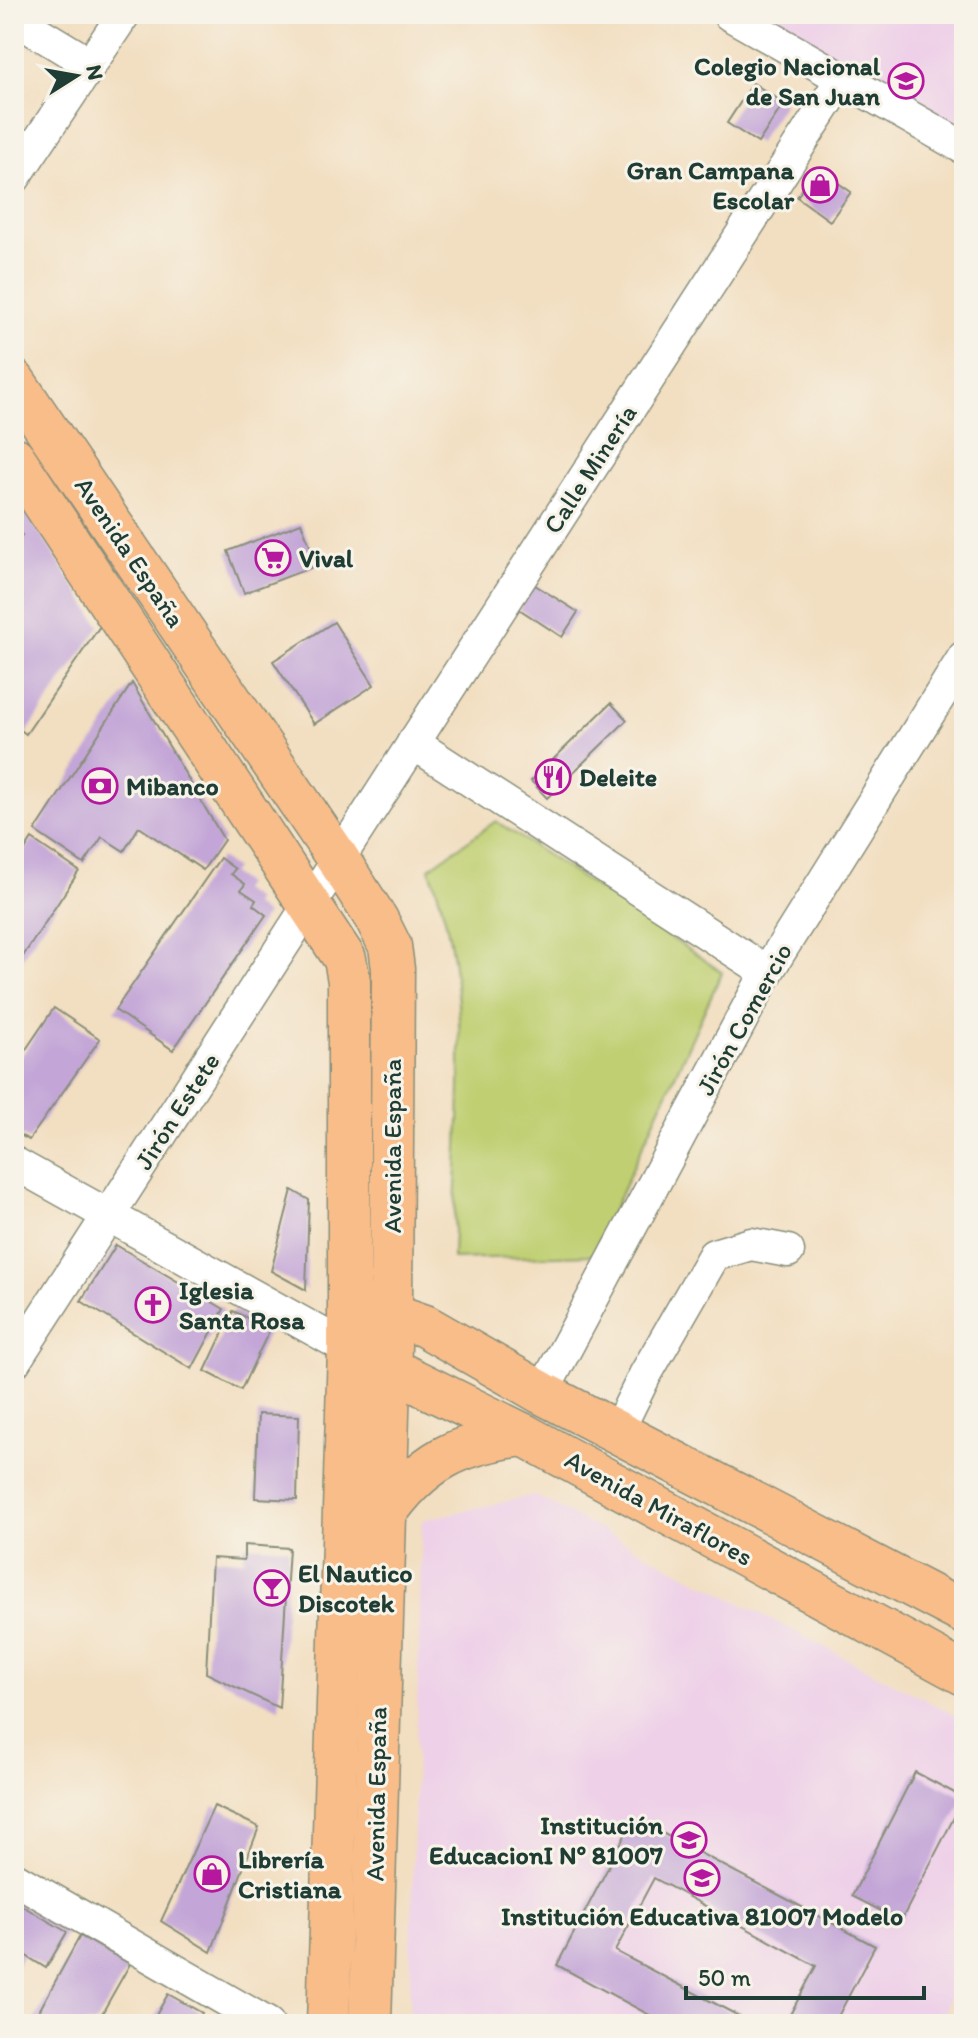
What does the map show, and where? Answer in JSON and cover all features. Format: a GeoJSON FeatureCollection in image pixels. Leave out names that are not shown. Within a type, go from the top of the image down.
{"type":"FeatureCollection","features":[{"type":"Feature","properties":{"kind":"main road","name":"Avenida España"},"geometry":{"type":"LineString","coordinates":[[14,381],[338,859],[390,946],[393,969],[391,1313],[370,2024]]}},
{"type":"Feature","properties":{"kind":"main road","name":"Avenida España"},"geometry":{"type":"LineString","coordinates":[[14,458],[345,959],[349,981],[350,1301],[328,2024]]}},
{"type":"Feature","properties":{"kind":"main road","name":"Avenida Miraflores"},"geometry":{"type":"LineString","coordinates":[[350,1301],[425,1326],[542,1393],[964,1613]]}},
{"type":"Feature","properties":{"kind":"main road","name":"Avenida Miraflores"},"geometry":{"type":"LineString","coordinates":[[349,1349],[524,1435],[961,1665]]}},
{"type":"Feature","properties":{"kind":"main road"},"geometry":{"type":"LineString","coordinates":[[383,1517],[399,1493],[444,1456],[482,1440],[524,1435]]}},
{"type":"Feature","properties":{"kind":"street"},"geometry":{"type":"LineString","coordinates":[[14,178],[124,14]]}},
{"type":"Feature","properties":{"kind":"street"},"geometry":{"type":"LineString","coordinates":[[729,14],[964,148]]}},
{"type":"Feature","properties":{"kind":"street"},"geometry":{"type":"LineString","coordinates":[[14,18],[90,64]]}},
{"type":"Feature","properties":{"kind":"street","name":"Calle Minería"},"geometry":{"type":"LineString","coordinates":[[338,859],[842,79]]}},
{"type":"Feature","properties":{"kind":"street","name":"Jirón Comercio"},"geometry":{"type":"LineString","coordinates":[[542,1393],[767,972],[964,657]]}},
{"type":"Feature","properties":{"kind":"street"},"geometry":{"type":"LineString","coordinates":[[413,743],[767,972]]}},
{"type":"Feature","properties":{"kind":"street","name":"Jirón Estete"},"geometry":{"type":"LineString","coordinates":[[14,1362],[338,859]]}},
{"type":"Feature","properties":{"kind":"street"},"geometry":{"type":"LineString","coordinates":[[14,1163],[349,1349]]}},
{"type":"Feature","properties":{"kind":"street"},"geometry":{"type":"LineString","coordinates":[[617,1432],[714,1255],[751,1244],[788,1251]]}},
{"type":"Feature","properties":{"kind":"street"},"geometry":{"type":"LineString","coordinates":[[14,1878],[268,2024]]}},
{"type":"Feature","properties":{"kind":"shaded area","name":"Colegio Nacional de San Juan"},"geometry":{"type":"Polygon","coordinates":[[[730,14],[964,14],[964,148],[730,14]]]}},
{"type":"Feature","properties":{"kind":"shaded area","name":"Institución EducacionI Nº 81007"},"geometry":{"type":"Polygon","coordinates":[[[534,1495],[964,1720],[964,1959],[940,2024],[409,2024],[422,1520],[534,1495]]]}},
{"type":"Feature","properties":{"kind":"green space"},"geometry":{"type":"Polygon","coordinates":[[[496,821],[722,972],[593,1255],[453,1259],[459,1111],[458,1010],[444,913],[429,868],[496,821]]]}},
{"type":"Feature","properties":{"kind":"building"},"geometry":{"type":"Polygon","coordinates":[[[753,83],[784,103],[758,143],[727,123],[753,83]]]}},
{"type":"Feature","properties":{"kind":"building"},"geometry":{"type":"Polygon","coordinates":[[[817,168],[851,192],[830,221],[797,197],[817,168]]]}},
{"type":"Feature","properties":{"kind":"building"},"geometry":{"type":"Polygon","coordinates":[[[14,493],[100,626],[26,734],[14,725],[14,546],[22,535],[14,530],[14,493]]]}},
{"type":"Feature","properties":{"kind":"building","name":"Vival"},"geometry":{"type":"Polygon","coordinates":[[[301,523],[318,565],[244,593],[228,551],[301,523]]]}},
{"type":"Feature","properties":{"kind":"building"},"geometry":{"type":"Polygon","coordinates":[[[535,585],[578,612],[562,637],[519,609],[535,585]]]}},
{"type":"Feature","properties":{"kind":"building"},"geometry":{"type":"Polygon","coordinates":[[[334,622],[374,685],[314,724],[273,661],[334,622]]]}},
{"type":"Feature","properties":{"kind":"building"},"geometry":{"type":"Polygon","coordinates":[[[132,683],[224,840],[203,870],[139,827],[124,851],[102,837],[84,864],[35,831],[132,683]]]}},
{"type":"Feature","properties":{"kind":"building"},"geometry":{"type":"Polygon","coordinates":[[[611,703],[627,720],[547,798],[531,781],[611,703]]]}},
{"type":"Feature","properties":{"kind":"building"},"geometry":{"type":"Polygon","coordinates":[[[32,839],[79,871],[14,970],[14,867],[32,839]]]}},
{"type":"Feature","properties":{"kind":"building"},"geometry":{"type":"Polygon","coordinates":[[[220,858],[235,869],[231,874],[245,884],[241,890],[256,900],[253,905],[266,915],[173,1050],[115,1010],[220,858]]]}},
{"type":"Feature","properties":{"kind":"building"},"geometry":{"type":"Polygon","coordinates":[[[54,1008],[100,1039],[29,1140],[14,1132],[14,1067],[54,1008]]]}},
{"type":"Feature","properties":{"kind":"building"},"geometry":{"type":"Polygon","coordinates":[[[292,1190],[309,1200],[306,1290],[271,1271],[292,1190]]]}},
{"type":"Feature","properties":{"kind":"building","name":"Iglesia Santa Rosa"},"geometry":{"type":"Polygon","coordinates":[[[116,1245],[224,1309],[192,1369],[81,1301],[116,1245]]]}},
{"type":"Feature","properties":{"kind":"building"},"geometry":{"type":"Polygon","coordinates":[[[233,1311],[270,1329],[241,1390],[205,1371],[233,1311]]]}},
{"type":"Feature","properties":{"kind":"building"},"geometry":{"type":"Polygon","coordinates":[[[258,1414],[299,1416],[297,1500],[255,1498],[258,1414]]]}},
{"type":"Feature","properties":{"kind":"building"},"geometry":{"type":"Polygon","coordinates":[[[244,1545],[289,1548],[279,1708],[206,1673],[212,1558],[244,1560],[244,1545]]]}},
{"type":"Feature","properties":{"kind":"building"},"geometry":{"type":"Polygon","coordinates":[[[915,1772],[964,1798],[901,1921],[852,1896],[915,1772]]]}},
{"type":"Feature","properties":{"kind":"building","name":"Librería Cristiana"},"geometry":{"type":"Polygon","coordinates":[[[214,1806],[259,1827],[211,1952],[161,1921],[214,1806]]]}},
{"type":"Feature","properties":{"kind":"building"},"geometry":{"type":"Polygon","coordinates":[[[634,1818],[875,1946],[834,2024],[785,2024],[816,1966],[654,1878],[615,1951],[754,2024],[666,2024],[557,1965],[634,1818]]]}},
{"type":"Feature","properties":{"kind":"building"},"geometry":{"type":"Polygon","coordinates":[[[14,1901],[67,1932],[46,1968],[23,1954],[14,1970],[14,1901]]]}},
{"type":"Feature","properties":{"kind":"building"},"geometry":{"type":"Polygon","coordinates":[[[80,1936],[130,1964],[96,2024],[32,2024],[80,1936]]]}},
{"type":"Feature","properties":{"kind":"building"},"geometry":{"type":"Polygon","coordinates":[[[168,1994],[202,2013],[196,2024],[151,2024],[168,1994]]]}},
{"type":"Feature","properties":{"kind":"place","name":"Colegio Nacional de San Juan"},"geometry":{"type":"Point","coordinates":[906,81]}},
{"type":"Feature","properties":{"kind":"place","name":"Gran Campana Escolar"},"geometry":{"type":"Point","coordinates":[820,185]}},
{"type":"Feature","properties":{"kind":"place","name":"Vival"},"geometry":{"type":"Point","coordinates":[273,558]}},
{"type":"Feature","properties":{"kind":"place","name":"Deleite"},"geometry":{"type":"Point","coordinates":[553,777]}},
{"type":"Feature","properties":{"kind":"place","name":"Mibanco"},"geometry":{"type":"Point","coordinates":[100,786]}},
{"type":"Feature","properties":{"kind":"place","name":"Iglesia Santa Rosa"},"geometry":{"type":"Point","coordinates":[153,1305]}},
{"type":"Feature","properties":{"kind":"place","name":"El Nautico Discotek"},"geometry":{"type":"Point","coordinates":[272,1588]}},
{"type":"Feature","properties":{"kind":"place","name":"Institución EducacionI Nº 81007"},"geometry":{"type":"Point","coordinates":[689,1840]}},
{"type":"Feature","properties":{"kind":"place","name":"Librería Cristiana"},"geometry":{"type":"Point","coordinates":[212,1874]}},
{"type":"Feature","properties":{"kind":"place","name":"Institución Educativa 81007 Modelo"},"geometry":{"type":"Point","coordinates":[702,1878]}}]}
